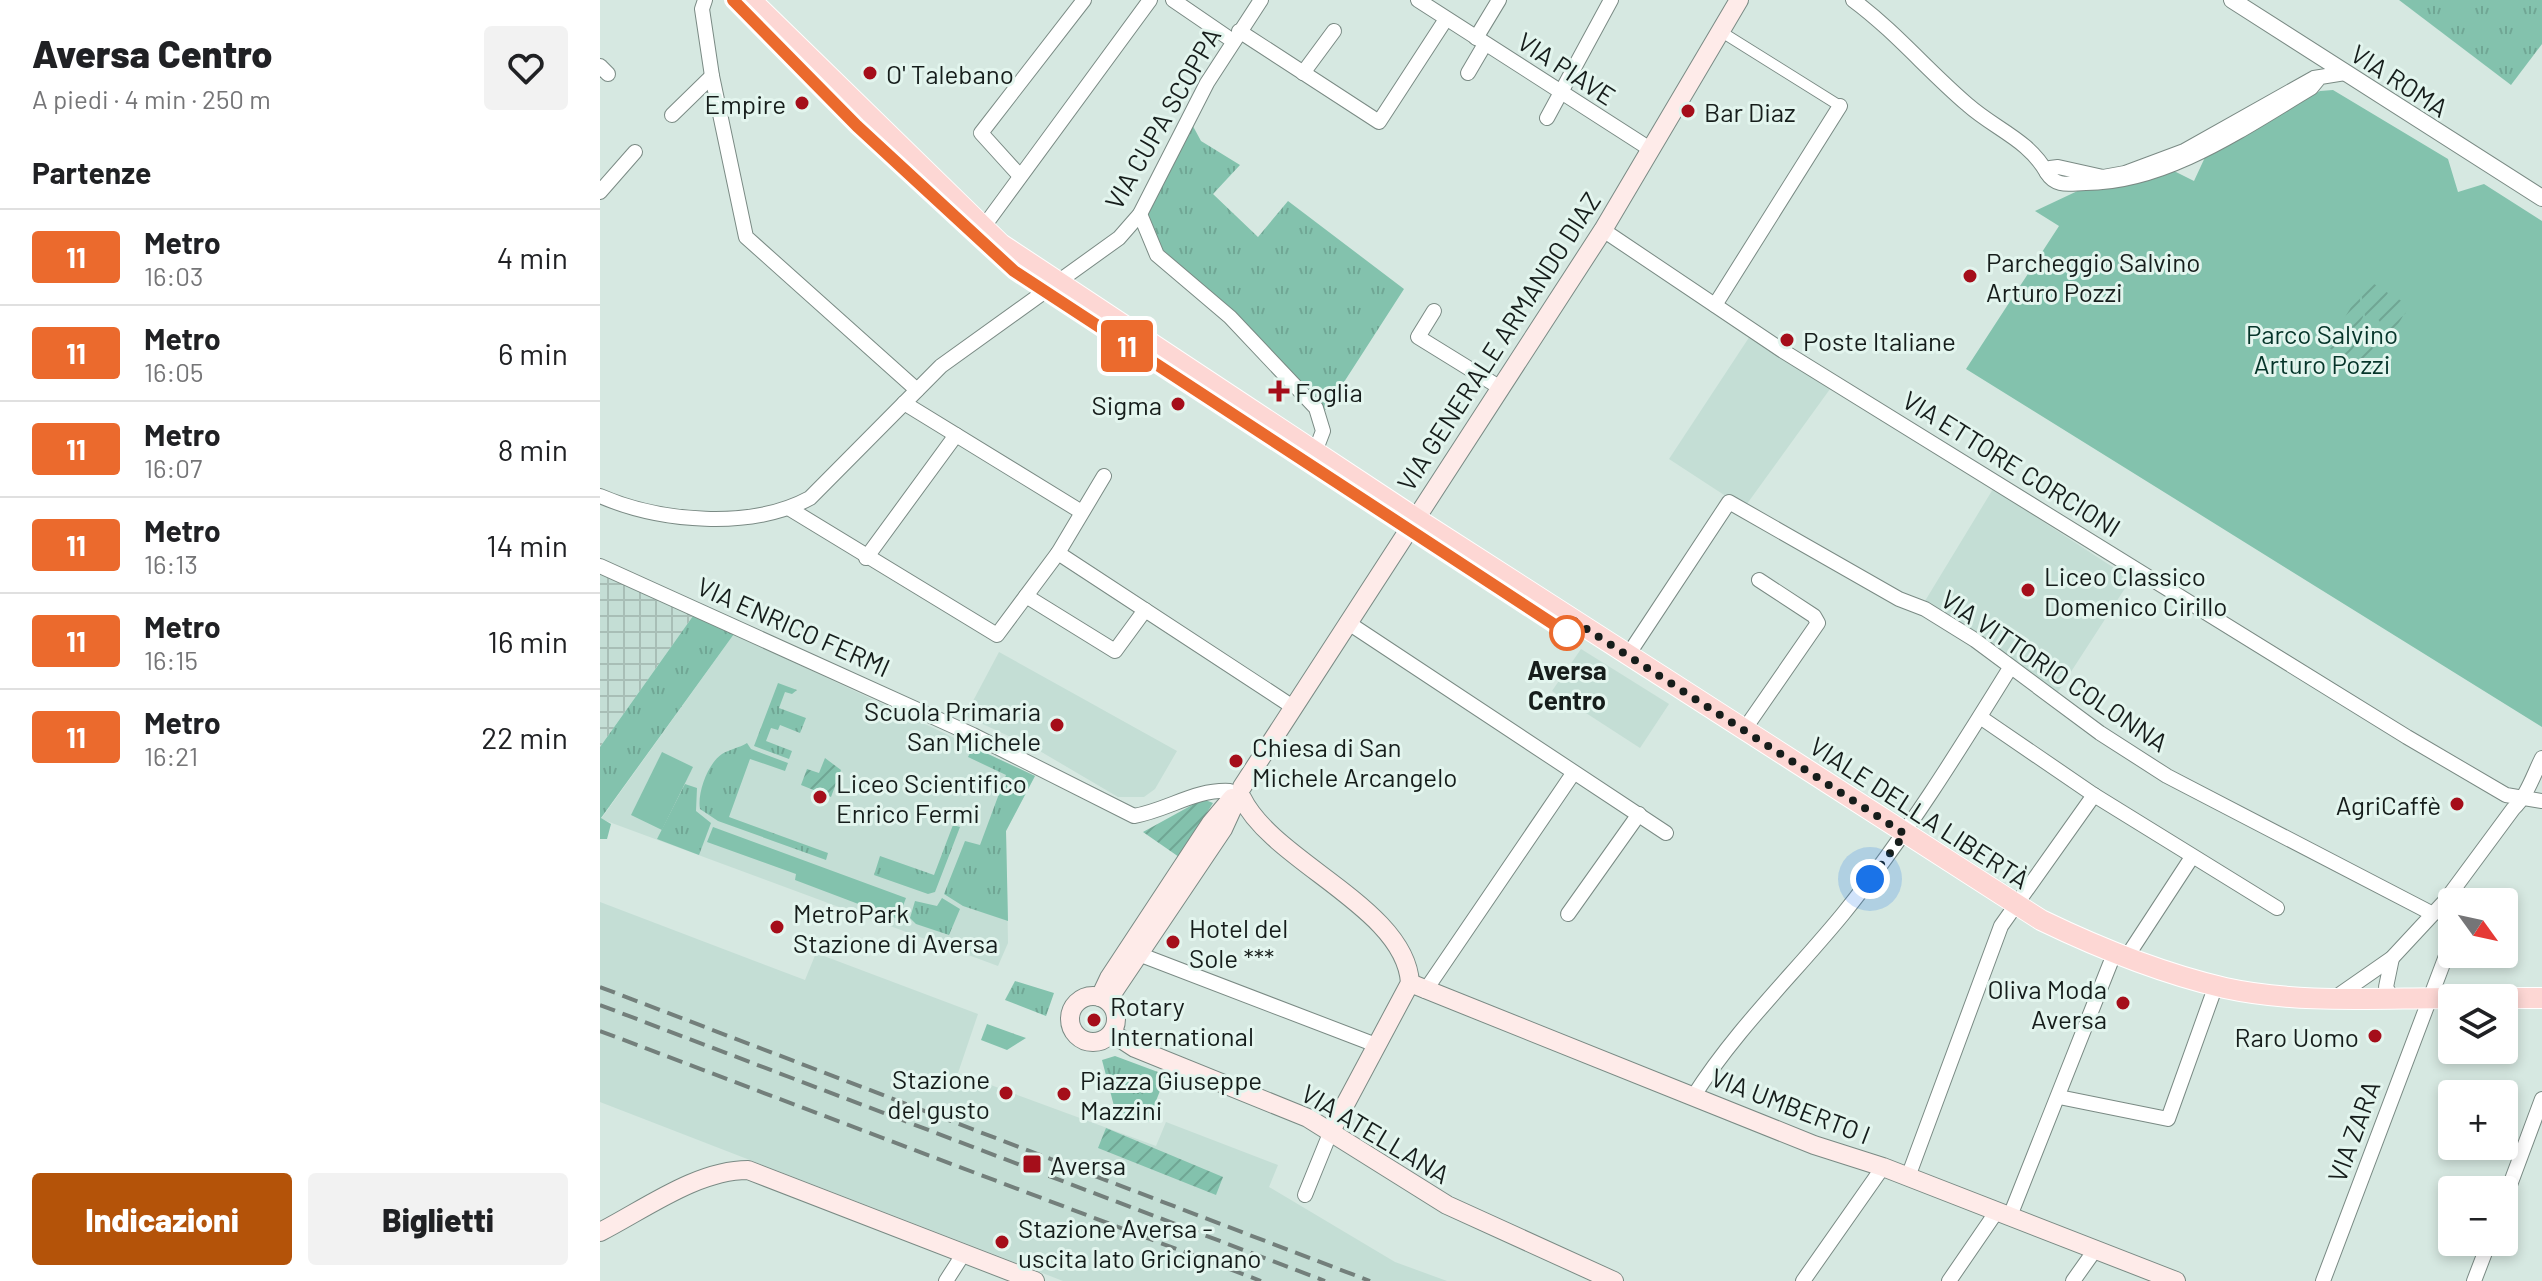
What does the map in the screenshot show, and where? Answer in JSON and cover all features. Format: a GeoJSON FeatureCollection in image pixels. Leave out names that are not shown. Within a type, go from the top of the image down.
{"type":"FeatureCollection","features":[{"type":"Feature","properties":{"kind":"main road","name":"VIALE DELLA LIBERTÀ"},"geometry":{"type":"LineString","coordinates":[[751,0],[982,229],[1414,517],[2016,905],[2120,956],[2216,985],[2286,996],[2438,998]]}},
{"type":"Feature","properties":{"kind":"main road","name":"VIA GENERALE ARMANDO DIAZ"},"geometry":{"type":"LineString","coordinates":[[1236,795],[1603,230],[1739,0]]}},
{"type":"Feature","properties":{"kind":"main road"},"geometry":{"type":"LineString","coordinates":[[1236,795],[1202,836],[1109,978],[1104,999],[1116,1016],[1112,1033],[1091,1042],[1077,1036],[1070,1022],[1078,1001],[1104,999],[1141,955],[1223,829],[1236,795]]}},
{"type":"Feature","properties":{"kind":"main road"},"geometry":{"type":"LineString","coordinates":[[1236,795],[1262,827],[1391,936],[1409,966],[1417,987],[1376,1045],[1331,1131]]}},
{"type":"Feature","properties":{"kind":"main road","name":"VIA UMBERTO I"},"geometry":{"type":"LineString","coordinates":[[1417,987],[1814,1145],[1883,1167],[2176,1281]]}},
{"type":"Feature","properties":{"kind":"main road"},"geometry":{"type":"LineString","coordinates":[[2518,998],[2542,998]]}},
{"type":"Feature","properties":{"kind":"main road","name":"VIA ATELLANA"},"geometry":{"type":"LineString","coordinates":[[1112,1033],[1135,1048],[1308,1118],[1447,1205],[1614,1281]]}},
{"type":"Feature","properties":{"kind":"main road"},"geometry":{"type":"LineString","coordinates":[[600,1232],[700,1181],[727,1170],[748,1170],[1035,1281]]}},
{"type":"Feature","properties":{"kind":"street"},"geometry":{"type":"LineString","coordinates":[[705,0],[702,9],[712,76],[746,237],[917,390]]}},
{"type":"Feature","properties":{"kind":"street"},"geometry":{"type":"LineString","coordinates":[[1020,176],[981,133],[1084,0]]}},
{"type":"Feature","properties":{"kind":"street"},"geometry":{"type":"LineString","coordinates":[[982,229],[1150,0]]}},
{"type":"Feature","properties":{"kind":"street"},"geometry":{"type":"LineString","coordinates":[[1173,0],[1303,73],[1379,122],[1446,19]]}},
{"type":"Feature","properties":{"kind":"street","name":"VIA CUPA SCOPPA"},"geometry":{"type":"LineString","coordinates":[[790,509],[810,498],[941,366],[1119,238],[1140,214],[1174,142],[1236,36],[1261,0]]}},
{"type":"Feature","properties":{"kind":"street","name":"VIA PIAVE"},"geometry":{"type":"LineString","coordinates":[[1418,0],[1650,149]]}},
{"type":"Feature","properties":{"kind":"street"},"geometry":{"type":"LineString","coordinates":[[1468,73],[1499,0]]}},
{"type":"Feature","properties":{"kind":"street"},"geometry":{"type":"LineString","coordinates":[[1547,118],[1611,0]]}},
{"type":"Feature","properties":{"kind":"street"},"geometry":{"type":"LineString","coordinates":[[1853,0],[1876,17],[1970,107],[2029,148],[2047,173],[2050,168],[2058,167],[2084,179],[2127,179],[2186,157],[2240,130],[2311,88],[2320,77],[2345,73]]}},
{"type":"Feature","properties":{"kind":"street","name":"VIA ROMA"},"geometry":{"type":"LineString","coordinates":[[2232,0],[2542,198]]}},
{"type":"Feature","properties":{"kind":"street"},"geometry":{"type":"LineString","coordinates":[[1303,73],[1334,31]]}},
{"type":"Feature","properties":{"kind":"street"},"geometry":{"type":"LineString","coordinates":[[1715,305],[1840,106],[1720,31]]}},
{"type":"Feature","properties":{"kind":"street"},"geometry":{"type":"LineString","coordinates":[[672,115],[712,76]]}},
{"type":"Feature","properties":{"kind":"street"},"geometry":{"type":"LineString","coordinates":[[600,192],[635,152]]}},
{"type":"Feature","properties":{"kind":"street"},"geometry":{"type":"LineString","coordinates":[[1140,214],[1157,255],[1230,317],[1316,408],[1323,431],[1315,452]]}},
{"type":"Feature","properties":{"kind":"street","name":"VIA ETTORE CORCIONI"},"geometry":{"type":"LineString","coordinates":[[1603,230],[1783,351],[2407,737],[2506,795],[2542,801]]}},
{"type":"Feature","properties":{"kind":"street"},"geometry":{"type":"LineString","coordinates":[[1434,311],[1418,337],[1499,387]]}},
{"type":"Feature","properties":{"kind":"street"},"geometry":{"type":"LineString","coordinates":[[904,403],[1080,511]]}},
{"type":"Feature","properties":{"kind":"street"},"geometry":{"type":"LineString","coordinates":[[866,558],[956,435]]}},
{"type":"Feature","properties":{"kind":"street"},"geometry":{"type":"LineString","coordinates":[[600,496],[664,515],[729,517],[790,509],[997,635],[1058,553],[1080,511],[1104,476]]}},
{"type":"Feature","properties":{"kind":"street","name":"VIA VITTORIO COLONNA"},"geometry":{"type":"LineString","coordinates":[[1628,655],[1729,502],[1899,599],[1925,609],[2100,733],[2167,776],[2433,914]]}},
{"type":"Feature","properties":{"kind":"street"},"geometry":{"type":"LineString","coordinates":[[1058,553],[1293,707]]}},
{"type":"Feature","properties":{"kind":"street","name":"VIA ENRICO FERMI"},"geometry":{"type":"LineString","coordinates":[[600,566],[945,721],[1134,816],[1202,792],[1236,795]]}},
{"type":"Feature","properties":{"kind":"street"},"geometry":{"type":"LineString","coordinates":[[1744,730],[1818,623],[1814,616],[1759,580]]}},
{"type":"Feature","properties":{"kind":"street"},"geometry":{"type":"LineString","coordinates":[[1026,596],[1115,651],[1145,610]]}},
{"type":"Feature","properties":{"kind":"street"},"geometry":{"type":"LineString","coordinates":[[1347,622],[1666,833]]}},
{"type":"Feature","properties":{"kind":"street"},"geometry":{"type":"LineString","coordinates":[[1693,1097],[1723,1050],[1843,914],[1905,834],[2010,668]]}},
{"type":"Feature","properties":{"kind":"street"},"geometry":{"type":"LineString","coordinates":[[1980,717],[2094,795],[2277,908]]}},
{"type":"Feature","properties":{"kind":"street"},"geometry":{"type":"LineString","coordinates":[[2459,888],[2513,809],[2526,797],[2529,780],[2542,758]]}},
{"type":"Feature","properties":{"kind":"street"},"geometry":{"type":"LineString","coordinates":[[1417,987],[1570,778]]}},
{"type":"Feature","properties":{"kind":"street"},"geometry":{"type":"LineString","coordinates":[[1908,1177],[2001,926],[2094,795]]}},
{"type":"Feature","properties":{"kind":"street"},"geometry":{"type":"LineString","coordinates":[[1568,914],[1639,814]]}},
{"type":"Feature","properties":{"kind":"street"},"geometry":{"type":"LineString","coordinates":[[1949,1281],[2004,1214],[2120,956],[2192,857]]}},
{"type":"Feature","properties":{"kind":"street"},"geometry":{"type":"LineString","coordinates":[[2336,997],[2392,958],[2438,911]]}},
{"type":"Feature","properties":{"kind":"street"},"geometry":{"type":"LineString","coordinates":[[1141,955],[1376,1045]]}},
{"type":"Feature","properties":{"kind":"street"},"geometry":{"type":"LineString","coordinates":[[2392,958],[2386,987],[2392,998]]}},
{"type":"Feature","properties":{"kind":"street","name":"VIA ZARA"},"geometry":{"type":"LineString","coordinates":[[2323,1281],[2440,968]]}},
{"type":"Feature","properties":{"kind":"street"},"geometry":{"type":"LineString","coordinates":[[2059,1097],[2168,1119],[2216,985]]}},
{"type":"Feature","properties":{"kind":"street"},"geometry":{"type":"LineString","coordinates":[[2513,1176],[2542,1099]]}},
{"type":"Feature","properties":{"kind":"street"},"geometry":{"type":"LineString","coordinates":[[1305,1195],[1331,1131]]}},
{"type":"Feature","properties":{"kind":"street"},"geometry":{"type":"LineString","coordinates":[[1803,1281],[1883,1167]]}},
{"type":"Feature","properties":{"kind":"street"},"geometry":{"type":"LineString","coordinates":[[2073,1281],[2095,1250]]}},
{"type":"Feature","properties":{"kind":"street"},"geometry":{"type":"LineString","coordinates":[[946,1281],[964,1253]]}},
{"type":"Feature","properties":{"kind":"street"},"geometry":{"type":"LineString","coordinates":[[2474,1281],[2484,1256]]}},
{"type":"Feature","properties":{"kind":"shaded area"},"geometry":{"type":"Polygon","coordinates":[[[1750,336],[1830,389],[1744,508],[1669,459],[1750,336]]]}},
{"type":"Feature","properties":{"kind":"shaded area","name":"Liceo Classico Domenico Cirillo"},"geometry":{"type":"Polygon","coordinates":[[[1993,489],[2131,579],[2056,695],[1984,637],[1925,601],[1993,489]]]}},
{"type":"Feature","properties":{"kind":"shaded area"},"geometry":{"type":"Polygon","coordinates":[[[600,573],[693,611],[693,616],[600,747],[600,573]]]}},
{"type":"Feature","properties":{"kind":"shaded area","name":"Liceo Scientifico Enrico Fermi"},"geometry":{"type":"Polygon","coordinates":[[[734,634],[1035,776],[1006,831],[1008,943],[998,966],[601,819],[734,634]]]}},
{"type":"Feature","properties":{"kind":"shaded area"},"geometry":{"type":"Polygon","coordinates":[[[1581,649],[1669,704],[1640,748],[1552,691],[1581,649]]]}},
{"type":"Feature","properties":{"kind":"shaded area","name":"Scuola Primaria San Michele"},"geometry":{"type":"Polygon","coordinates":[[[999,652],[1177,751],[1155,789],[1144,797],[1118,797],[1033,747],[965,716],[999,652]]]}},
{"type":"Feature","properties":{"kind":"shaded area"},"geometry":{"type":"Polygon","coordinates":[[[600,902],[805,980],[816,953],[978,1014],[958,1073],[1156,1146],[1166,1122],[1278,1165],[1269,1187],[1395,1262],[1447,1281],[1063,1281],[600,1102],[600,902]]]}},
{"type":"Feature","properties":{"kind":"green space"},"geometry":{"type":"Polygon","coordinates":[[[2399,0],[2542,0],[2542,44],[2511,85],[2399,0]]]}},
{"type":"Feature","properties":{"kind":"green space","name":"Parco Salvino Arturo Pozzi"},"geometry":{"type":"Polygon","coordinates":[[[2333,90],[2448,159],[2458,192],[2484,184],[2542,221],[2542,727],[1966,369],[2059,226],[2035,211],[2086,187],[2170,169],[2194,181],[2207,153],[2320,91],[2333,90]]]}},
{"type":"Feature","properties":{"kind":"green space"},"geometry":{"type":"Polygon","coordinates":[[[1188,117],[1201,141],[1240,165],[1213,194],[1258,237],[1288,201],[1404,289],[1326,410],[1163,250],[1144,226],[1150,192],[1188,117]]]}},
{"type":"Feature","properties":{"kind":"green space"},"geometry":{"type":"Polygon","coordinates":[[[2368,280],[2388,293],[2374,316],[2365,316],[2361,292],[2368,280]]]}},
{"type":"Feature","properties":{"kind":"green space"},"geometry":{"type":"Polygon","coordinates":[[[2359,294],[2363,317],[2358,326],[2336,332],[2359,294]]]}},
{"type":"Feature","properties":{"kind":"green space"},"geometry":{"type":"Polygon","coordinates":[[[2391,294],[2409,306],[2405,314],[2380,322],[2377,318],[2391,294]]]}},
{"type":"Feature","properties":{"kind":"green space"},"geometry":{"type":"Polygon","coordinates":[[[2403,316],[2379,356],[2372,336],[2380,325],[2403,316]]]}},
{"type":"Feature","properties":{"kind":"green space"},"geometry":{"type":"Polygon","coordinates":[[[2359,329],[2362,334],[2347,358],[2327,347],[2333,336],[2359,329]]]}},
{"type":"Feature","properties":{"kind":"green space"},"geometry":{"type":"Polygon","coordinates":[[[2365,337],[2369,338],[2377,360],[2369,372],[2350,361],[2365,337]]]}},
{"type":"Feature","properties":{"kind":"green space"},"geometry":{"type":"Polygon","coordinates":[[[693,616],[734,634],[601,818],[611,824],[607,839],[600,839],[600,747],[693,616]]]}},
{"type":"Feature","properties":{"kind":"green space"},"geometry":{"type":"Polygon","coordinates":[[[778,683],[797,690],[792,694],[785,692],[779,708],[806,718],[800,733],[780,725],[778,730],[771,728],[766,741],[792,751],[789,759],[754,746],[778,683]]]}},
{"type":"Feature","properties":{"kind":"green space"},"geometry":{"type":"Polygon","coordinates":[[[747,743],[751,749],[788,763],[785,771],[750,759],[729,817],[828,853],[826,860],[718,821],[700,809],[702,787],[712,764],[722,754],[747,743]]]}},
{"type":"Feature","properties":{"kind":"green space"},"geometry":{"type":"Polygon","coordinates":[[[973,747],[1035,776],[1006,831],[1008,921],[963,906],[944,894],[965,841],[980,845],[1006,775],[968,757],[973,747]]]}},
{"type":"Feature","properties":{"kind":"green space"},"geometry":{"type":"Polygon","coordinates":[[[662,752],[693,767],[662,830],[631,815],[662,752]]]}},
{"type":"Feature","properties":{"kind":"green space"},"geometry":{"type":"Polygon","coordinates":[[[825,758],[841,770],[831,797],[801,785],[807,769],[819,773],[825,758]]]}},
{"type":"Feature","properties":{"kind":"green space"},"geometry":{"type":"Polygon","coordinates":[[[685,784],[697,788],[696,811],[711,823],[699,855],[657,839],[685,784]]]}},
{"type":"Feature","properties":{"kind":"green space"},"geometry":{"type":"Polygon","coordinates":[[[1203,799],[1213,803],[1179,857],[1143,832],[1203,799]]]}},
{"type":"Feature","properties":{"kind":"green space"},"geometry":{"type":"Polygon","coordinates":[[[953,825],[960,827],[935,892],[928,894],[874,875],[880,856],[934,875],[953,825]]]}},
{"type":"Feature","properties":{"kind":"green space"},"geometry":{"type":"Polygon","coordinates":[[[713,827],[906,898],[898,919],[795,880],[796,874],[707,842],[713,827]]]}},
{"type":"Feature","properties":{"kind":"green space"},"geometry":{"type":"Polygon","coordinates":[[[942,898],[960,909],[949,935],[916,924],[910,918],[915,901],[937,906],[942,898]]]}},
{"type":"Feature","properties":{"kind":"green space"},"geometry":{"type":"Polygon","coordinates":[[[1015,981],[1054,993],[1046,1016],[1005,1000],[1015,981]]]}},
{"type":"Feature","properties":{"kind":"green space"},"geometry":{"type":"Polygon","coordinates":[[[987,1024],[1026,1038],[1007,1050],[981,1040],[987,1024]]]}},
{"type":"Feature","properties":{"kind":"green space"},"geometry":{"type":"Polygon","coordinates":[[[1115,1056],[1166,1075],[1148,1122],[1115,1110],[1102,1060],[1115,1056]]]}},
{"type":"Feature","properties":{"kind":"green space"},"geometry":{"type":"Polygon","coordinates":[[[1106,1128],[1223,1177],[1216,1195],[1098,1148],[1106,1128]]]}},
{"type":"Feature","properties":{"kind":"railway"},"geometry":{"type":"LineString","coordinates":[[600,987],[1370,1281]]}},
{"type":"Feature","properties":{"kind":"railway"},"geometry":{"type":"LineString","coordinates":[[600,1005],[1325,1281]]}},
{"type":"Feature","properties":{"kind":"railway"},"geometry":{"type":"LineString","coordinates":[[600,1031],[1261,1281]]}},
{"type":"Feature","properties":{"kind":"metro line","name":"11"},"geometry":{"type":"LineString","coordinates":[[733,0],[857,126],[961,226],[1014,271],[1567,633]]}},
{"type":"Feature","properties":{"kind":"place","name":"O' Talebano"},"geometry":{"type":"Point","coordinates":[870,73]}},
{"type":"Feature","properties":{"kind":"place","name":"Empire"},"geometry":{"type":"Point","coordinates":[802,103]}},
{"type":"Feature","properties":{"kind":"place","name":"Bar Diaz"},"geometry":{"type":"Point","coordinates":[1688,111]}},
{"type":"Feature","properties":{"kind":"place","name":"Parcheggio Salvino Arturo Pozzi"},"geometry":{"type":"Point","coordinates":[1970,276]}},
{"type":"Feature","properties":{"kind":"place","name":"Poste Italiane"},"geometry":{"type":"Point","coordinates":[1787,340]}},
{"type":"Feature","properties":{"kind":"place","name":"Foglia"},"geometry":{"type":"Point","coordinates":[1279,391]}},
{"type":"Feature","properties":{"kind":"place","name":"Sigma"},"geometry":{"type":"Point","coordinates":[1178,404]}},
{"type":"Feature","properties":{"kind":"place","name":"Liceo Classico Domenico Cirillo"},"geometry":{"type":"Point","coordinates":[2028,590]}},
{"type":"Feature","properties":{"kind":"place","name":"Aversa Centro"},"geometry":{"type":"Point","coordinates":[1567,633]}},
{"type":"Feature","properties":{"kind":"place","name":"Scuola Primaria San Michele"},"geometry":{"type":"Point","coordinates":[1057,725]}},
{"type":"Feature","properties":{"kind":"place","name":"Chiesa di San Michele Arcangelo"},"geometry":{"type":"Point","coordinates":[1236,761]}},
{"type":"Feature","properties":{"kind":"place","name":"Liceo Scientifico Enrico Fermi"},"geometry":{"type":"Point","coordinates":[820,797]}},
{"type":"Feature","properties":{"kind":"place","name":"AgriCaffè"},"geometry":{"type":"Point","coordinates":[2457,804]}},
{"type":"Feature","properties":{"kind":"place","name":"MetroPark Stazione di Aversa"},"geometry":{"type":"Point","coordinates":[777,927]}},
{"type":"Feature","properties":{"kind":"place","name":"Hotel del Sole ***"},"geometry":{"type":"Point","coordinates":[1173,942]}},
{"type":"Feature","properties":{"kind":"place","name":"Oliva Moda Aversa"},"geometry":{"type":"Point","coordinates":[2123,1003]}},
{"type":"Feature","properties":{"kind":"place","name":"Rotary International"},"geometry":{"type":"Point","coordinates":[1094,1020]}},
{"type":"Feature","properties":{"kind":"place","name":"Raro Uomo"},"geometry":{"type":"Point","coordinates":[2375,1036]}},
{"type":"Feature","properties":{"kind":"place","name":"Stazione del gusto"},"geometry":{"type":"Point","coordinates":[1006,1093]}},
{"type":"Feature","properties":{"kind":"place","name":"Piazza Giuseppe Mazzini"},"geometry":{"type":"Point","coordinates":[1064,1094]}},
{"type":"Feature","properties":{"kind":"place","name":"Aversa"},"geometry":{"type":"Point","coordinates":[1032,1164]}},
{"type":"Feature","properties":{"kind":"place","name":"Stazione Aversa - uscita lato Gricignano"},"geometry":{"type":"Point","coordinates":[1002,1242]}},
{"type":"Feature","properties":{"kind":"route"},"geometry":{"type":"LineString","coordinates":[[1567,633],[1574,621],[1905,834],[1870,879]]}}]}
